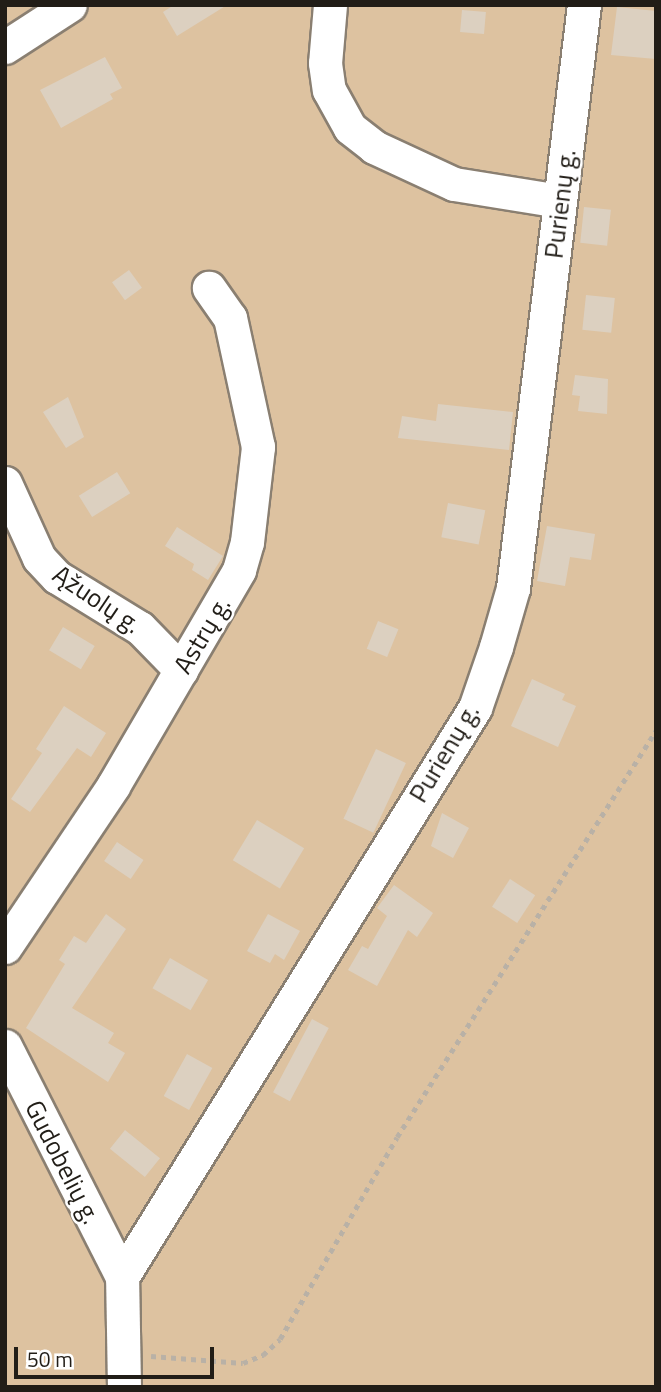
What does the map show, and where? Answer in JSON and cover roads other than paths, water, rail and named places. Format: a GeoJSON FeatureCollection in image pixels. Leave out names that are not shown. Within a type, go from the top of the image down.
{"type":"FeatureCollection","features":[{"type":"Feature","properties":{"kind":"street"},"geometry":{"type":"LineString","coordinates":[[5,47],[70,5]]}},
{"type":"Feature","properties":{"kind":"street"},"geometry":{"type":"LineString","coordinates":[[330,5],[325,63],[329,90],[350,128],[385,153],[454,184],[560,201]]}},
{"type":"Feature","properties":{"kind":"street","name":"Purienų g."},"geometry":{"type":"LineString","coordinates":[[121,1277],[474,708],[513,588],[584,5]]}},
{"type":"Feature","properties":{"kind":"street","name":"Astrų g."},"geometry":{"type":"LineString","coordinates":[[5,947],[113,786],[239,570],[247,542],[256,469],[253,411],[230,318],[209,288]]}},
{"type":"Feature","properties":{"kind":"street","name":"Ąžuolų g."},"geometry":{"type":"LineString","coordinates":[[5,483],[39,558],[57,578],[140,628],[181,670]]}},
{"type":"Feature","properties":{"kind":"street","name":"Gudobelių g."},"geometry":{"type":"LineString","coordinates":[[5,1046],[121,1277]]}},
{"type":"Feature","properties":{"kind":"street"},"geometry":{"type":"LineString","coordinates":[[121,1277],[124,1387]]}}]}
